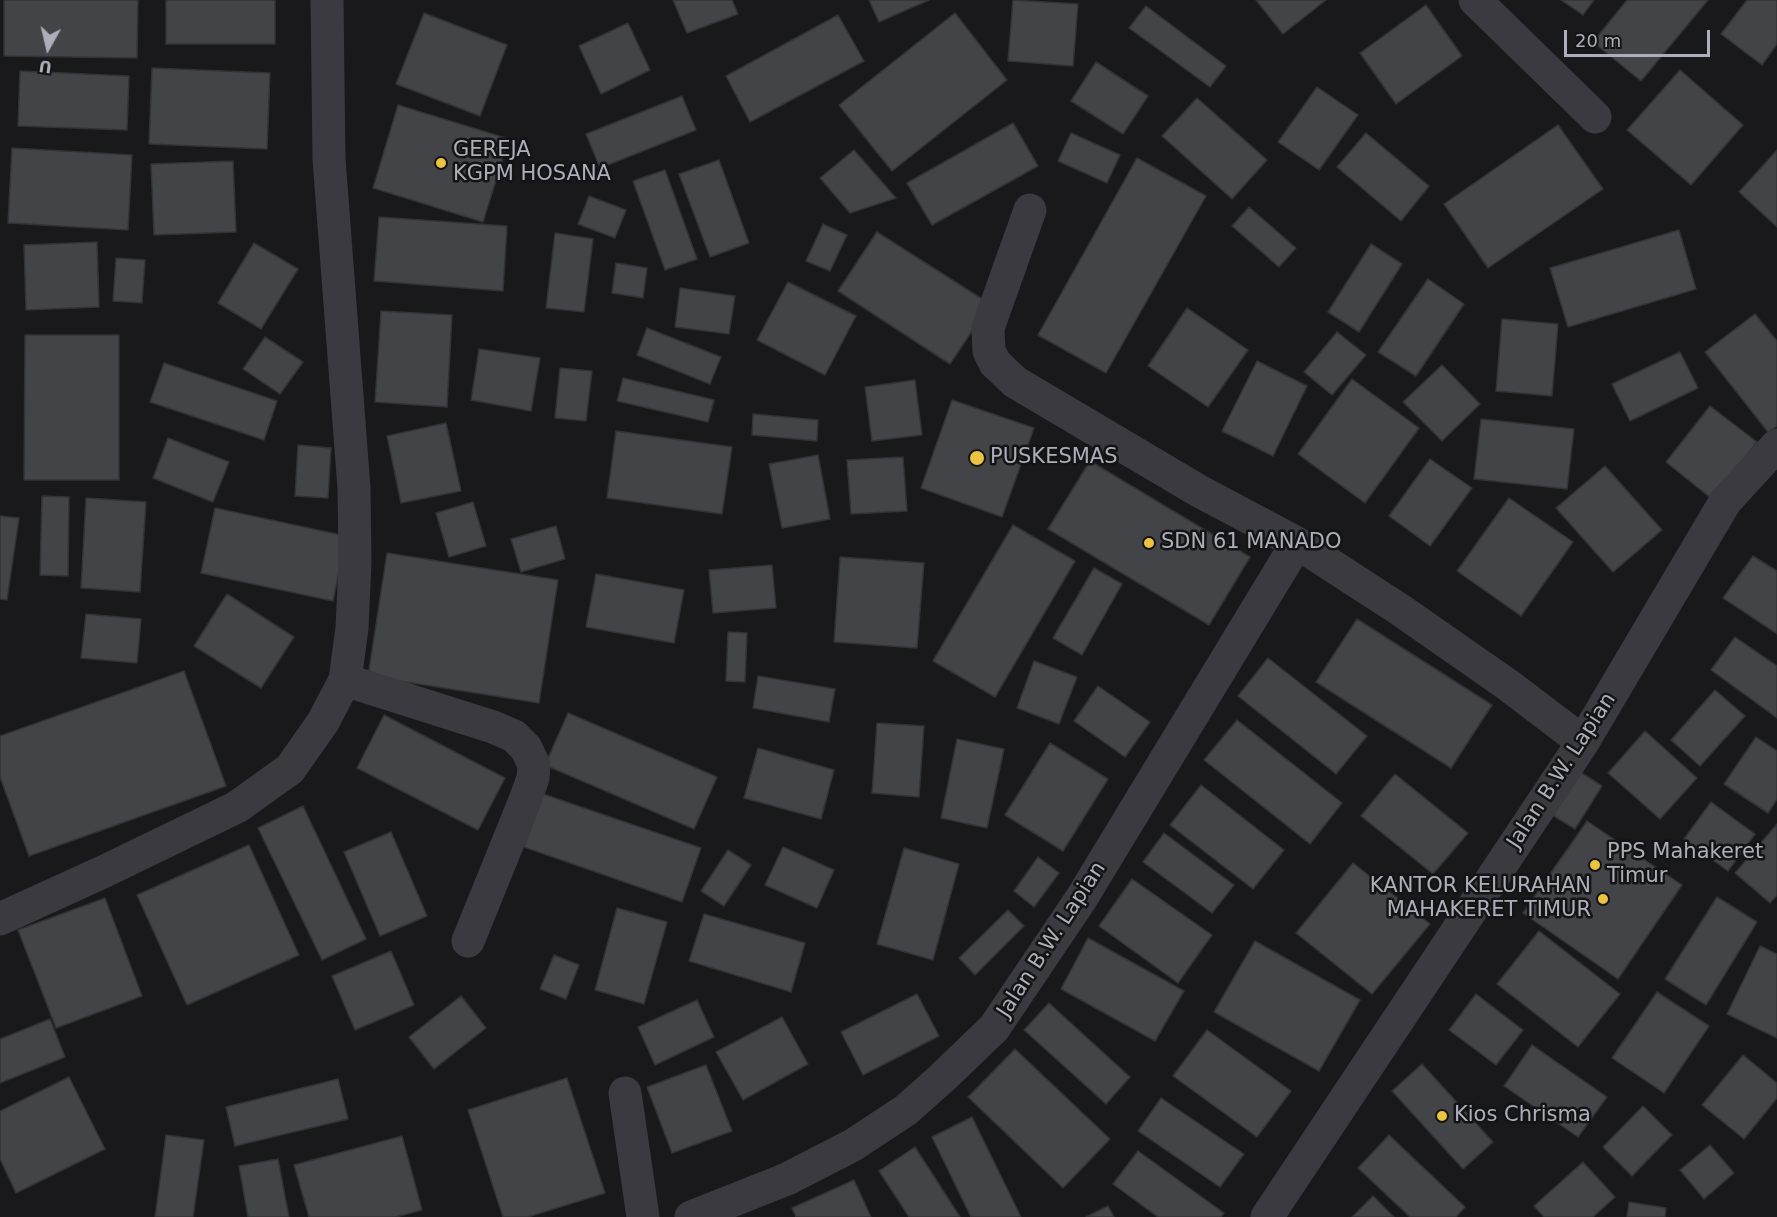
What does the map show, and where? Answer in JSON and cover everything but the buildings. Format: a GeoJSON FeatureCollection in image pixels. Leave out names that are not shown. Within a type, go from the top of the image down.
{"type":"FeatureCollection","features":[{"type":"Feature","properties":{"kind":"street"},"geometry":{"type":"LineString","coordinates":[[0,919],[237,807],[290,770],[323,722],[345,680],[352,628],[355,563],[354,499],[329,159],[327,0]]}},
{"type":"Feature","properties":{"kind":"street"},"geometry":{"type":"LineString","coordinates":[[1475,0],[1595,117]]}},
{"type":"Feature","properties":{"kind":"street"},"geometry":{"type":"LineString","coordinates":[[1030,210],[988,328],[989,351],[995,363],[1015,382],[1199,491],[1297,543],[1399,609],[1508,685],[1583,742]]}},
{"type":"Feature","properties":{"kind":"street","name":"Jalan B.W. Lapian"},"geometry":{"type":"LineString","coordinates":[[1267,1217],[1583,742],[1725,502],[1777,445]]}},
{"type":"Feature","properties":{"kind":"street","name":"Jalan B.W. Lapian"},"geometry":{"type":"LineString","coordinates":[[691,1217],[788,1179],[853,1145],[906,1110],[994,1029],[1081,899],[1297,543]]}},
{"type":"Feature","properties":{"kind":"street"},"geometry":{"type":"LineString","coordinates":[[345,680],[493,727],[514,736],[526,748],[534,765],[533,778],[525,803],[468,941]]}},
{"type":"Feature","properties":{"kind":"street"},"geometry":{"type":"LineString","coordinates":[[625,1093],[643,1217]]}},
{"type":"Feature","properties":{"kind":"place","name":"GEREJA KGPM HOSANA"},"geometry":{"type":"Point","coordinates":[441,163]}},
{"type":"Feature","properties":{"kind":"place","name":"PUSKESMAS"},"geometry":{"type":"Point","coordinates":[977,458]}},
{"type":"Feature","properties":{"kind":"place","name":"SDN 61 MANADO"},"geometry":{"type":"Point","coordinates":[1149,543]}},
{"type":"Feature","properties":{"kind":"place","name":"PPS Mahakeret Timur"},"geometry":{"type":"Point","coordinates":[1595,865]}},
{"type":"Feature","properties":{"kind":"place","name":"KANTOR KELURAHAN MAHAKERET TIMUR"},"geometry":{"type":"Point","coordinates":[1603,899]}},
{"type":"Feature","properties":{"kind":"place","name":"Kios Chrisma"},"geometry":{"type":"Point","coordinates":[1442,1116]}}]}
